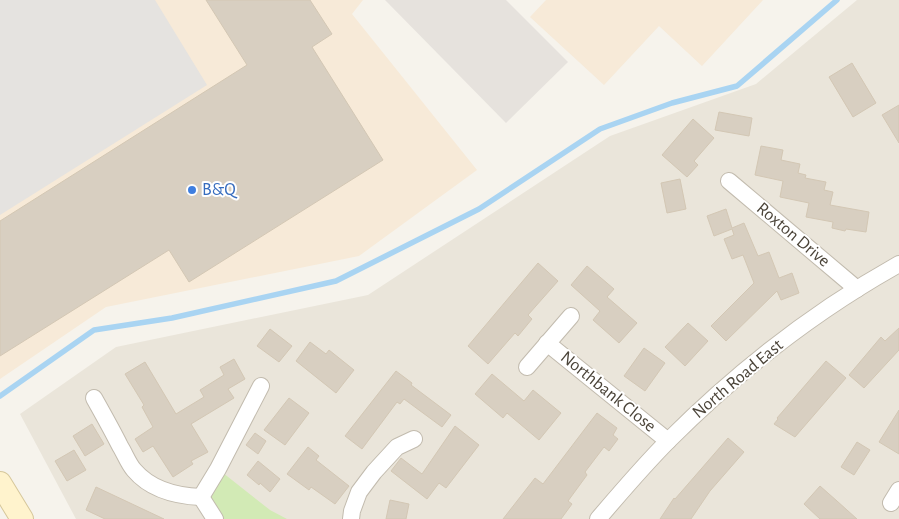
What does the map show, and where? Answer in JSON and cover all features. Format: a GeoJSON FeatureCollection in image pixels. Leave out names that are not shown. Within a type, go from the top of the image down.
{"type":"FeatureCollection","features":[{"type":"Feature","properties":{"kind":"street","name":"Roxton Drive"},"geometry":{"type":"LineString","coordinates":[[729,181],[857,289]]}},
{"type":"Feature","properties":{"kind":"street","name":"North Road East"},"geometry":{"type":"LineString","coordinates":[[598,519],[668,441],[757,361],[822,312],[899,264]]}},
{"type":"Feature","properties":{"kind":"street","name":"Northbank Close"},"geometry":{"type":"LineString","coordinates":[[527,367],[571,316]]}},
{"type":"Feature","properties":{"kind":"street","name":"Northbank Close"},"geometry":{"type":"LineString","coordinates":[[547,343],[668,441]]}},
{"type":"Feature","properties":{"kind":"street"},"geometry":{"type":"LineString","coordinates":[[201,496],[218,469],[261,386]]}},
{"type":"Feature","properties":{"kind":"street"},"geometry":{"type":"LineString","coordinates":[[94,398],[139,475],[158,488],[187,496],[201,496]]}},
{"type":"Feature","properties":{"kind":"street"},"geometry":{"type":"LineString","coordinates":[[351,519],[359,492],[374,472],[397,447],[414,439]]}},
{"type":"Feature","properties":{"kind":"street"},"geometry":{"type":"LineString","coordinates":[[0,483],[22,519]]}},
{"type":"Feature","properties":{"kind":"street"},"geometry":{"type":"LineString","coordinates":[[201,496],[215,519]]}},
{"type":"Feature","properties":{"kind":"shaded area"},"geometry":{"type":"Polygon","coordinates":[[[0,0],[363,0],[352,14],[477,170],[359,256],[106,307],[0,379],[0,0]]]}},
{"type":"Feature","properties":{"kind":"shaded area"},"geometry":{"type":"Polygon","coordinates":[[[0,0],[155,0],[207,85],[0,215],[0,0]]]}},
{"type":"Feature","properties":{"kind":"shaded area"},"geometry":{"type":"Polygon","coordinates":[[[385,0],[506,0],[568,62],[506,123],[385,0]]]}},
{"type":"Feature","properties":{"kind":"shaded area"},"geometry":{"type":"Polygon","coordinates":[[[546,0],[763,0],[702,66],[659,26],[604,85],[530,17],[546,0]]]}},
{"type":"Feature","properties":{"kind":"shaded area"},"geometry":{"type":"Polygon","coordinates":[[[857,0],[899,0],[899,519],[76,519],[20,414],[116,347],[368,295],[610,136],[756,84],[857,0]]]}},
{"type":"Feature","properties":{"kind":"green space"},"geometry":{"type":"Polygon","coordinates":[[[218,469],[270,510],[287,519],[215,519],[201,497],[218,469]]]}},
{"type":"Feature","properties":{"kind":"building","name":"B&Q"},"geometry":{"type":"Polygon","coordinates":[[[206,0],[310,0],[332,34],[312,47],[383,160],[189,282],[169,250],[0,356],[0,221],[247,65],[206,0]]]}},
{"type":"Feature","properties":{"kind":"building"},"geometry":{"type":"Polygon","coordinates":[[[852,63],[876,103],[853,117],[829,77],[852,63]]]}},
{"type":"Feature","properties":{"kind":"building"},"geometry":{"type":"Polygon","coordinates":[[[899,105],[899,143],[882,115],[899,105]]]}},
{"type":"Feature","properties":{"kind":"building"},"geometry":{"type":"Polygon","coordinates":[[[719,112],[752,118],[749,136],[715,130],[719,112]]]}},
{"type":"Feature","properties":{"kind":"building"},"geometry":{"type":"Polygon","coordinates":[[[693,119],[714,138],[694,161],[698,165],[687,177],[662,155],[693,119]]]}},
{"type":"Feature","properties":{"kind":"building"},"geometry":{"type":"Polygon","coordinates":[[[761,146],[783,150],[781,160],[800,164],[798,173],[806,175],[805,178],[826,182],[824,190],[833,192],[830,205],[869,212],[866,232],[832,228],[833,222],[806,217],[809,203],[780,197],[783,181],[755,175],[761,146]]]}},
{"type":"Feature","properties":{"kind":"building"},"geometry":{"type":"Polygon","coordinates":[[[680,179],[686,209],[667,213],[661,183],[680,179]]]}},
{"type":"Feature","properties":{"kind":"building"},"geometry":{"type":"Polygon","coordinates":[[[726,209],[732,228],[744,223],[758,256],[769,252],[779,278],[792,273],[799,293],[781,300],[777,291],[726,341],[711,326],[754,283],[743,255],[732,259],[724,239],[734,235],[732,229],[714,236],[707,216],[726,209]]]}},
{"type":"Feature","properties":{"kind":"building"},"geometry":{"type":"Polygon","coordinates":[[[538,263],[558,281],[528,315],[532,319],[518,336],[515,333],[488,364],[468,346],[538,263]]]}},
{"type":"Feature","properties":{"kind":"building"},"geometry":{"type":"Polygon","coordinates":[[[587,266],[614,289],[607,297],[637,323],[619,343],[593,320],[600,311],[571,285],[587,266]]]}},
{"type":"Feature","properties":{"kind":"building"},"geometry":{"type":"Polygon","coordinates":[[[688,323],[708,341],[685,366],[665,347],[688,323]]]}},
{"type":"Feature","properties":{"kind":"building"},"geometry":{"type":"Polygon","coordinates":[[[899,328],[899,350],[864,388],[849,375],[881,337],[885,341],[899,328]]]}},
{"type":"Feature","properties":{"kind":"building"},"geometry":{"type":"Polygon","coordinates":[[[270,329],[292,346],[279,362],[257,346],[270,329]]]}},
{"type":"Feature","properties":{"kind":"building"},"geometry":{"type":"Polygon","coordinates":[[[310,342],[326,354],[329,350],[354,370],[336,393],[296,361],[310,342]]]}},
{"type":"Feature","properties":{"kind":"building"},"geometry":{"type":"Polygon","coordinates":[[[644,348],[665,363],[645,391],[624,376],[644,348]]]}},
{"type":"Feature","properties":{"kind":"building"},"geometry":{"type":"Polygon","coordinates":[[[234,359],[245,379],[228,389],[234,398],[191,424],[208,452],[191,461],[193,464],[173,477],[153,446],[143,452],[135,439],[153,427],[142,407],[144,405],[125,374],[145,362],[176,414],[204,397],[200,390],[224,375],[220,367],[234,359]]]}},
{"type":"Feature","properties":{"kind":"building"},"geometry":{"type":"Polygon","coordinates":[[[826,361],[846,378],[795,437],[774,424],[777,418],[826,361]]]}},
{"type":"Feature","properties":{"kind":"building"},"geometry":{"type":"Polygon","coordinates":[[[396,371],[412,383],[411,385],[451,415],[442,427],[404,399],[400,404],[397,402],[362,449],[345,436],[396,371]]]}},
{"type":"Feature","properties":{"kind":"building"},"geometry":{"type":"Polygon","coordinates":[[[492,374],[524,401],[533,390],[561,413],[539,440],[507,413],[503,418],[475,394],[492,374]]]}},
{"type":"Feature","properties":{"kind":"building"},"geometry":{"type":"Polygon","coordinates":[[[289,398],[309,413],[285,445],[264,430],[289,398]]]}},
{"type":"Feature","properties":{"kind":"building"},"geometry":{"type":"Polygon","coordinates":[[[899,410],[899,454],[879,442],[899,410]]]}},
{"type":"Feature","properties":{"kind":"building"},"geometry":{"type":"Polygon","coordinates":[[[597,413],[617,428],[613,435],[618,439],[609,451],[604,447],[585,472],[587,475],[568,501],[572,504],[561,519],[503,519],[535,478],[543,484],[597,413]]]}},
{"type":"Feature","properties":{"kind":"building"},"geometry":{"type":"Polygon","coordinates":[[[92,424],[104,444],[85,456],[73,436],[92,424]]]}},
{"type":"Feature","properties":{"kind":"building"},"geometry":{"type":"Polygon","coordinates":[[[455,426],[479,445],[446,488],[439,483],[427,499],[391,471],[401,458],[422,474],[455,426]]]}},
{"type":"Feature","properties":{"kind":"building"},"geometry":{"type":"Polygon","coordinates":[[[255,433],[266,441],[258,454],[246,445],[255,433]]]}},
{"type":"Feature","properties":{"kind":"building"},"geometry":{"type":"Polygon","coordinates":[[[728,438],[744,452],[710,491],[691,519],[660,519],[674,498],[728,438]]]}},
{"type":"Feature","properties":{"kind":"building"},"geometry":{"type":"Polygon","coordinates":[[[857,442],[870,450],[854,475],[841,467],[857,442]]]}},
{"type":"Feature","properties":{"kind":"building"},"geometry":{"type":"Polygon","coordinates":[[[308,447],[319,456],[316,460],[349,486],[335,504],[311,487],[309,490],[287,474],[308,447]]]}},
{"type":"Feature","properties":{"kind":"building"},"geometry":{"type":"Polygon","coordinates":[[[74,450],[86,470],[67,481],[55,461],[74,450]]]}},
{"type":"Feature","properties":{"kind":"building"},"geometry":{"type":"Polygon","coordinates":[[[258,461],[280,479],[270,492],[247,475],[258,461]]]}},
{"type":"Feature","properties":{"kind":"building"},"geometry":{"type":"Polygon","coordinates":[[[820,486],[857,519],[820,519],[804,504],[820,486]]]}},
{"type":"Feature","properties":{"kind":"building"},"geometry":{"type":"Polygon","coordinates":[[[96,487],[164,519],[105,519],[86,510],[96,487]]]}},
{"type":"Feature","properties":{"kind":"building"},"geometry":{"type":"Polygon","coordinates":[[[390,500],[409,504],[406,519],[386,519],[390,500]]]}},
{"type":"Feature","properties":{"kind":"waterway"},"geometry":{"type":"LineString","coordinates":[[0,396],[94,330],[172,318],[336,281],[479,209],[600,129],[672,103],[737,86],[837,0]]}},
{"type":"Feature","properties":{"kind":"place","name":"B&Q"},"geometry":{"type":"Point","coordinates":[192,190]}}]}
